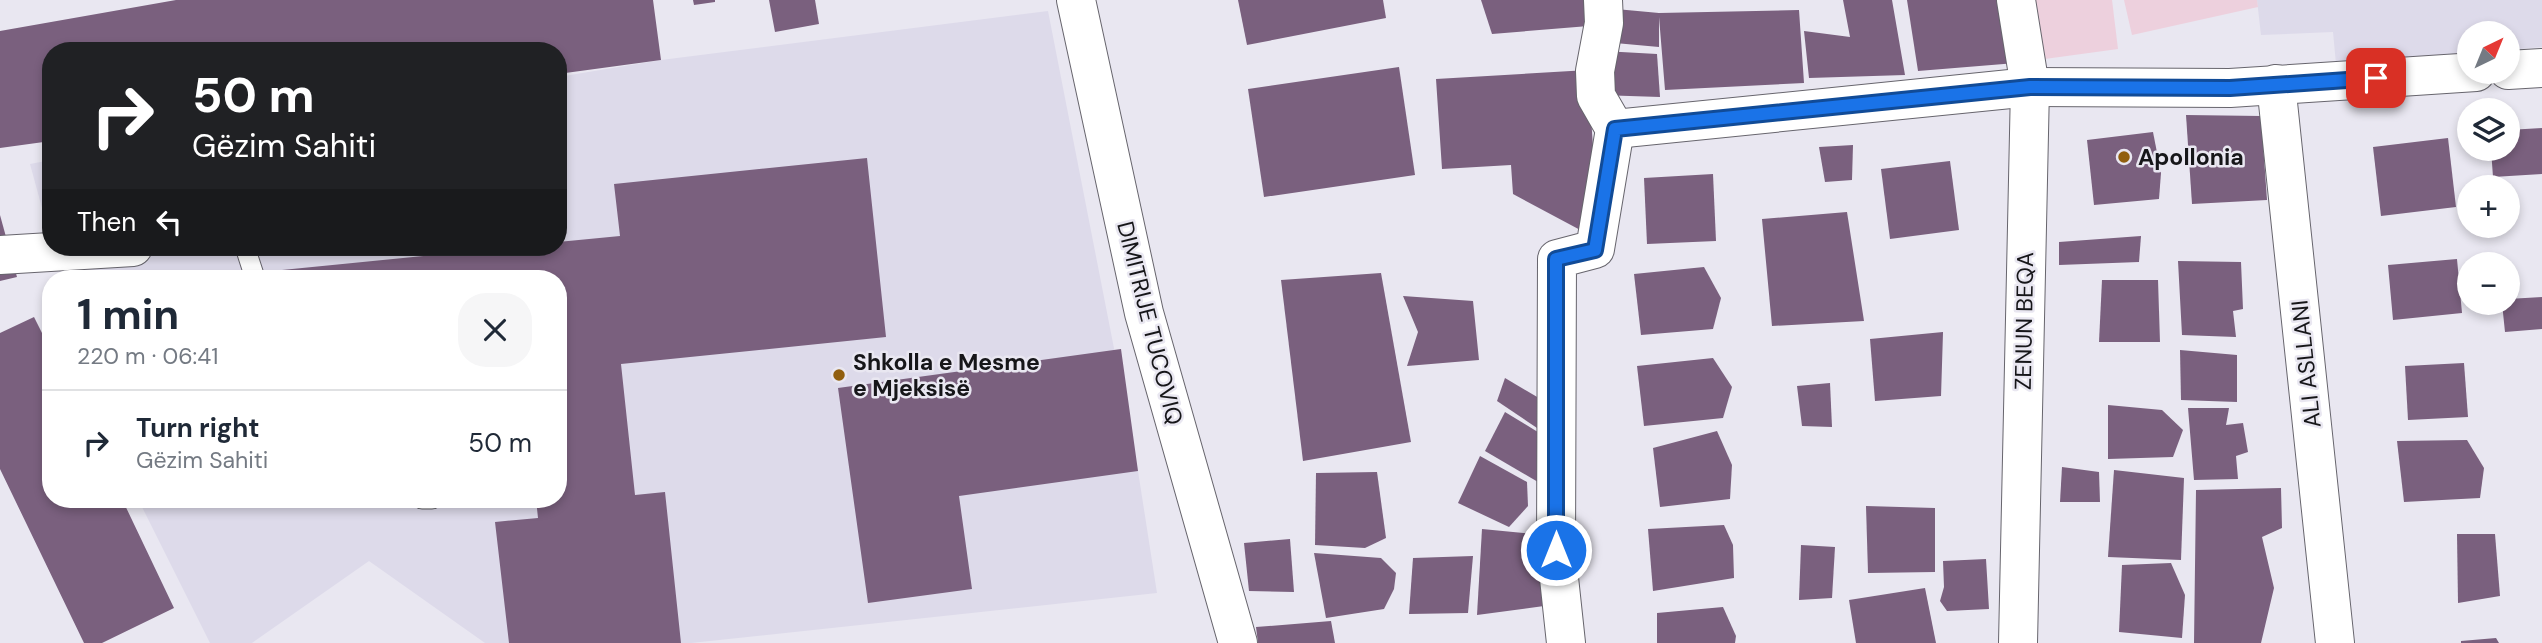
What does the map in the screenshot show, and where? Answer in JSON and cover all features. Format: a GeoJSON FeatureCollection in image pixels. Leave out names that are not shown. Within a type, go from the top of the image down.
{"type":"FeatureCollection","features":[{"type":"Feature","properties":{"kind":"street","name":"DIMITRIJE TUCOVIQ"},"geometry":{"type":"LineString","coordinates":[[1076,0],[1144,313],[1238,643]]}},
{"type":"Feature","properties":{"kind":"street"},"geometry":{"type":"LineString","coordinates":[[1566,643],[1556,550],[1556,259],[1595,250],[1615,129],[1596,96],[1595,71],[1604,23],[1603,0]]}},
{"type":"Feature","properties":{"kind":"street","name":"ZENUN BEQA"},"geometry":{"type":"LineString","coordinates":[[2016,0],[2030,87],[2018,643]]}},
{"type":"Feature","properties":{"kind":"street"},"geometry":{"type":"LineString","coordinates":[[2520,69],[2542,68]]}},
{"type":"Feature","properties":{"kind":"street"},"geometry":{"type":"LineString","coordinates":[[1615,129],[2030,87],[2230,88],[2457,73]]}},
{"type":"Feature","properties":{"kind":"street","name":"ALI ASLLANI"},"geometry":{"type":"LineString","coordinates":[[2276,84],[2335,643]]}},
{"type":"Feature","properties":{"kind":"street"},"geometry":{"type":"LineString","coordinates":[[0,255],[42,252]]}},
{"type":"Feature","properties":{"kind":"shaded area"},"geometry":{"type":"Polygon","coordinates":[[[2022,0],[2112,0],[2118,49],[2030,61],[2022,0]]]}},
{"type":"Feature","properties":{"kind":"shaded area"},"geometry":{"type":"Polygon","coordinates":[[[2124,0],[2257,0],[2258,7],[2132,35],[2124,0]]]}},
{"type":"Feature","properties":{"kind":"shaded area"},"geometry":{"type":"Polygon","coordinates":[[[2257,0],[2542,0],[2542,47],[2520,49],[2520,21],[2457,21],[2457,54],[2336,64],[2333,32],[2261,35],[2257,0]]]}},
{"type":"Feature","properties":{"kind":"shaded area","name":"Shkolla e Mesme e Mjeksisë"},"geometry":{"type":"Polygon","coordinates":[[[1048,11],[1138,471],[1157,593],[691,643],[485,643],[369,561],[252,643],[210,643],[142,508],[567,508],[567,270],[59,270],[55,256],[567,256],[567,76],[661,60],[1048,11]]]}},
{"type":"Feature","properties":{"kind":"shaded area"},"geometry":{"type":"Polygon","coordinates":[[[42,162],[42,208],[30,164],[42,162]]]}},
{"type":"Feature","properties":{"kind":"building"},"geometry":{"type":"Polygon","coordinates":[[[176,0],[653,0],[661,60],[567,73],[567,42],[42,42],[42,142],[0,148],[0,31],[176,0]]]}},
{"type":"Feature","properties":{"kind":"building"},"geometry":{"type":"Polygon","coordinates":[[[693,0],[715,0],[715,2],[694,5],[693,0]]]}},
{"type":"Feature","properties":{"kind":"building"},"geometry":{"type":"Polygon","coordinates":[[[769,0],[815,0],[819,24],[775,32],[769,0]]]}},
{"type":"Feature","properties":{"kind":"building"},"geometry":{"type":"Polygon","coordinates":[[[1238,0],[1383,0],[1386,18],[1247,45],[1238,0]]]}},
{"type":"Feature","properties":{"kind":"building"},"geometry":{"type":"Polygon","coordinates":[[[1481,0],[1599,0],[1601,25],[1492,34],[1481,0]]]}},
{"type":"Feature","properties":{"kind":"building"},"geometry":{"type":"Polygon","coordinates":[[[1843,0],[1892,0],[1905,75],[1809,78],[1804,31],[1850,37],[1843,0]]]}},
{"type":"Feature","properties":{"kind":"building"},"geometry":{"type":"Polygon","coordinates":[[[1907,0],[2006,0],[2016,63],[1918,71],[1907,0]]]}},
{"type":"Feature","properties":{"kind":"building"},"geometry":{"type":"Polygon","coordinates":[[[1605,8],[1659,13],[1799,10],[1804,83],[1665,90],[1659,17],[1659,47],[1604,42],[1605,8]]]}},
{"type":"Feature","properties":{"kind":"building"},"geometry":{"type":"Polygon","coordinates":[[[1603,51],[1657,54],[1660,97],[1599,95],[1603,51]]]}},
{"type":"Feature","properties":{"kind":"building"},"geometry":{"type":"Polygon","coordinates":[[[1399,67],[1415,175],[1264,197],[1248,89],[1399,67]]]}},
{"type":"Feature","properties":{"kind":"building"},"geometry":{"type":"Polygon","coordinates":[[[1588,70],[1599,240],[1513,194],[1511,165],[1442,169],[1436,79],[1588,70]]]}},
{"type":"Feature","properties":{"kind":"building"},"geometry":{"type":"Polygon","coordinates":[[[2186,115],[2261,116],[2267,200],[2192,204],[2186,115]]]}},
{"type":"Feature","properties":{"kind":"building"},"geometry":{"type":"Polygon","coordinates":[[[2542,128],[2542,174],[2493,175],[2492,161],[2520,161],[2520,129],[2542,128]]]}},
{"type":"Feature","properties":{"kind":"building","name":"Apollonia"},"geometry":{"type":"Polygon","coordinates":[[[2153,132],[2161,173],[2159,199],[2094,205],[2087,140],[2153,132]]]}},
{"type":"Feature","properties":{"kind":"building"},"geometry":{"type":"Polygon","coordinates":[[[2448,138],[2456,207],[2381,216],[2373,147],[2448,138]]]}},
{"type":"Feature","properties":{"kind":"building"},"geometry":{"type":"Polygon","coordinates":[[[1853,145],[1852,180],[1825,182],[1819,147],[1853,145]]]}},
{"type":"Feature","properties":{"kind":"building"},"geometry":{"type":"Polygon","coordinates":[[[867,158],[886,337],[621,364],[635,495],[665,492],[681,643],[509,643],[495,522],[538,518],[537,508],[567,508],[567,270],[282,270],[423,256],[567,256],[567,241],[620,236],[614,184],[867,158]]]}},
{"type":"Feature","properties":{"kind":"building"},"geometry":{"type":"Polygon","coordinates":[[[1950,161],[1959,230],[1890,239],[1881,169],[1950,161]]]}},
{"type":"Feature","properties":{"kind":"building"},"geometry":{"type":"Polygon","coordinates":[[[1713,174],[1716,241],[1647,244],[1644,178],[1713,174]]]}},
{"type":"Feature","properties":{"kind":"building"},"geometry":{"type":"Polygon","coordinates":[[[1847,212],[1864,321],[1772,326],[1762,219],[1847,212]]]}},
{"type":"Feature","properties":{"kind":"building"},"geometry":{"type":"Polygon","coordinates":[[[0,215],[17,277],[0,281],[0,215]]]}},
{"type":"Feature","properties":{"kind":"building"},"geometry":{"type":"Polygon","coordinates":[[[2141,236],[2139,262],[2059,265],[2059,242],[2141,236]]]}},
{"type":"Feature","properties":{"kind":"building"},"geometry":{"type":"Polygon","coordinates":[[[2457,259],[2457,314],[2393,320],[2388,265],[2457,259]]]}},
{"type":"Feature","properties":{"kind":"building"},"geometry":{"type":"Polygon","coordinates":[[[2178,261],[2241,262],[2243,309],[2233,311],[2236,337],[2182,335],[2178,261]]]}},
{"type":"Feature","properties":{"kind":"building"},"geometry":{"type":"Polygon","coordinates":[[[1704,267],[1721,298],[1713,329],[1641,335],[1634,274],[1704,267]]]}},
{"type":"Feature","properties":{"kind":"building"},"geometry":{"type":"Polygon","coordinates":[[[1381,273],[1411,442],[1303,461],[1281,280],[1381,273]]]}},
{"type":"Feature","properties":{"kind":"building"},"geometry":{"type":"Polygon","coordinates":[[[2102,280],[2158,280],[2160,342],[2099,342],[2102,280]]]}},
{"type":"Feature","properties":{"kind":"building"},"geometry":{"type":"Polygon","coordinates":[[[1403,296],[1473,301],[1479,360],[1407,366],[1418,332],[1403,296]]]}},
{"type":"Feature","properties":{"kind":"building"},"geometry":{"type":"Polygon","coordinates":[[[2542,297],[2542,329],[2505,332],[2503,315],[2520,315],[2520,298],[2542,297]]]}},
{"type":"Feature","properties":{"kind":"building"},"geometry":{"type":"Polygon","coordinates":[[[34,317],[42,333],[42,508],[126,508],[174,608],[102,643],[84,643],[0,469],[0,333],[34,317]]]}},
{"type":"Feature","properties":{"kind":"building"},"geometry":{"type":"Polygon","coordinates":[[[1943,332],[1941,396],[1875,401],[1870,339],[1943,332]]]}},
{"type":"Feature","properties":{"kind":"building"},"geometry":{"type":"Polygon","coordinates":[[[1121,349],[1138,471],[959,496],[972,589],[868,603],[838,388],[1121,349]]]}},
{"type":"Feature","properties":{"kind":"building"},"geometry":{"type":"Polygon","coordinates":[[[2180,350],[2237,355],[2237,402],[2181,400],[2180,350]]]}},
{"type":"Feature","properties":{"kind":"building"},"geometry":{"type":"Polygon","coordinates":[[[1713,358],[1732,387],[1723,418],[1644,426],[1637,366],[1713,358]]]}},
{"type":"Feature","properties":{"kind":"building"},"geometry":{"type":"Polygon","coordinates":[[[2464,363],[2468,417],[2408,420],[2405,366],[2464,363]]]}},
{"type":"Feature","properties":{"kind":"building"},"geometry":{"type":"Polygon","coordinates":[[[1505,378],[1544,401],[1540,430],[1497,401],[1505,378]]]}},
{"type":"Feature","properties":{"kind":"building"},"geometry":{"type":"Polygon","coordinates":[[[1830,383],[1832,427],[1802,426],[1797,386],[1830,383]]]}},
{"type":"Feature","properties":{"kind":"building"},"geometry":{"type":"Polygon","coordinates":[[[2108,405],[2162,410],[2183,430],[2173,457],[2108,459],[2108,405]]]}},
{"type":"Feature","properties":{"kind":"building"},"geometry":{"type":"Polygon","coordinates":[[[2188,408],[2229,408],[2226,425],[2243,423],[2248,452],[2236,456],[2238,479],[2194,480],[2188,408]]]}},
{"type":"Feature","properties":{"kind":"building"},"geometry":{"type":"Polygon","coordinates":[[[1505,412],[1546,437],[1538,482],[1485,451],[1505,412]]]}},
{"type":"Feature","properties":{"kind":"building"},"geometry":{"type":"Polygon","coordinates":[[[1717,431],[1732,465],[1730,499],[1660,507],[1653,448],[1717,431]]]}},
{"type":"Feature","properties":{"kind":"building"},"geometry":{"type":"Polygon","coordinates":[[[2467,440],[2484,468],[2480,498],[2404,502],[2397,441],[2467,440]]]}},
{"type":"Feature","properties":{"kind":"building"},"geometry":{"type":"Polygon","coordinates":[[[1480,456],[1527,482],[1528,506],[1509,527],[1458,503],[1480,456]]]}},
{"type":"Feature","properties":{"kind":"building"},"geometry":{"type":"Polygon","coordinates":[[[2062,467],[2099,472],[2100,502],[2060,502],[2062,467]]]}},
{"type":"Feature","properties":{"kind":"building"},"geometry":{"type":"Polygon","coordinates":[[[2114,470],[2184,478],[2181,560],[2108,557],[2114,470]]]}},
{"type":"Feature","properties":{"kind":"building"},"geometry":{"type":"Polygon","coordinates":[[[1377,472],[1386,538],[1365,548],[1315,545],[1316,473],[1377,472]]]}},
{"type":"Feature","properties":{"kind":"building"},"geometry":{"type":"Polygon","coordinates":[[[2281,488],[2282,528],[2262,537],[2274,588],[2261,643],[2194,643],[2196,490],[2281,488]]]}},
{"type":"Feature","properties":{"kind":"building"},"geometry":{"type":"Polygon","coordinates":[[[1866,506],[1935,508],[1935,572],[1868,573],[1866,506]]]}},
{"type":"Feature","properties":{"kind":"building"},"geometry":{"type":"Polygon","coordinates":[[[1724,525],[1733,545],[1734,578],[1653,591],[1648,529],[1724,525]]]}},
{"type":"Feature","properties":{"kind":"building"},"geometry":{"type":"Polygon","coordinates":[[[1482,529],[1543,535],[1544,606],[1477,615],[1482,529]]]}},
{"type":"Feature","properties":{"kind":"building"},"geometry":{"type":"Polygon","coordinates":[[[2457,534],[2495,534],[2500,596],[2458,603],[2457,534]]]}},
{"type":"Feature","properties":{"kind":"building"},"geometry":{"type":"Polygon","coordinates":[[[1290,539],[1294,592],[1249,591],[1244,543],[1290,539]]]}},
{"type":"Feature","properties":{"kind":"building"},"geometry":{"type":"Polygon","coordinates":[[[1801,545],[1835,547],[1832,598],[1799,600],[1801,545]]]}},
{"type":"Feature","properties":{"kind":"building"},"geometry":{"type":"Polygon","coordinates":[[[1314,553],[1381,558],[1396,573],[1394,589],[1384,609],[1326,618],[1314,553]]]}},
{"type":"Feature","properties":{"kind":"building"},"geometry":{"type":"Polygon","coordinates":[[[1473,556],[1468,613],[1409,614],[1413,558],[1473,556]]]}},
{"type":"Feature","properties":{"kind":"building"},"geometry":{"type":"Polygon","coordinates":[[[1986,559],[1989,609],[1947,611],[1940,601],[1944,587],[1943,561],[1986,559]]]}},
{"type":"Feature","properties":{"kind":"building"},"geometry":{"type":"Polygon","coordinates":[[[2171,563],[2185,595],[2182,638],[2119,632],[2122,565],[2171,563]]]}},
{"type":"Feature","properties":{"kind":"building"},"geometry":{"type":"Polygon","coordinates":[[[1925,588],[1936,643],[1856,643],[1849,600],[1925,588]]]}},
{"type":"Feature","properties":{"kind":"building"},"geometry":{"type":"Polygon","coordinates":[[[1723,607],[1736,636],[1735,643],[1657,643],[1657,613],[1723,607]]]}},
{"type":"Feature","properties":{"kind":"building"},"geometry":{"type":"Polygon","coordinates":[[[1331,621],[1335,643],[1258,643],[1256,627],[1331,621]]]}},
{"type":"Feature","properties":{"kind":"building"},"geometry":{"type":"Polygon","coordinates":[[[2496,638],[2499,643],[2461,643],[2461,641],[2496,638]]]}},
{"type":"Feature","properties":{"kind":"place","name":"Apollonia"},"geometry":{"type":"Point","coordinates":[2124,157]}},
{"type":"Feature","properties":{"kind":"place","name":"Shkolla e Mesme e Mjeksisë"},"geometry":{"type":"Point","coordinates":[839,375]}},
{"type":"Feature","properties":{"kind":"route"},"geometry":{"type":"LineString","coordinates":[[1556,550],[1556,259],[1595,250],[1615,129],[2030,87],[2230,88],[2376,78]]}}]}
